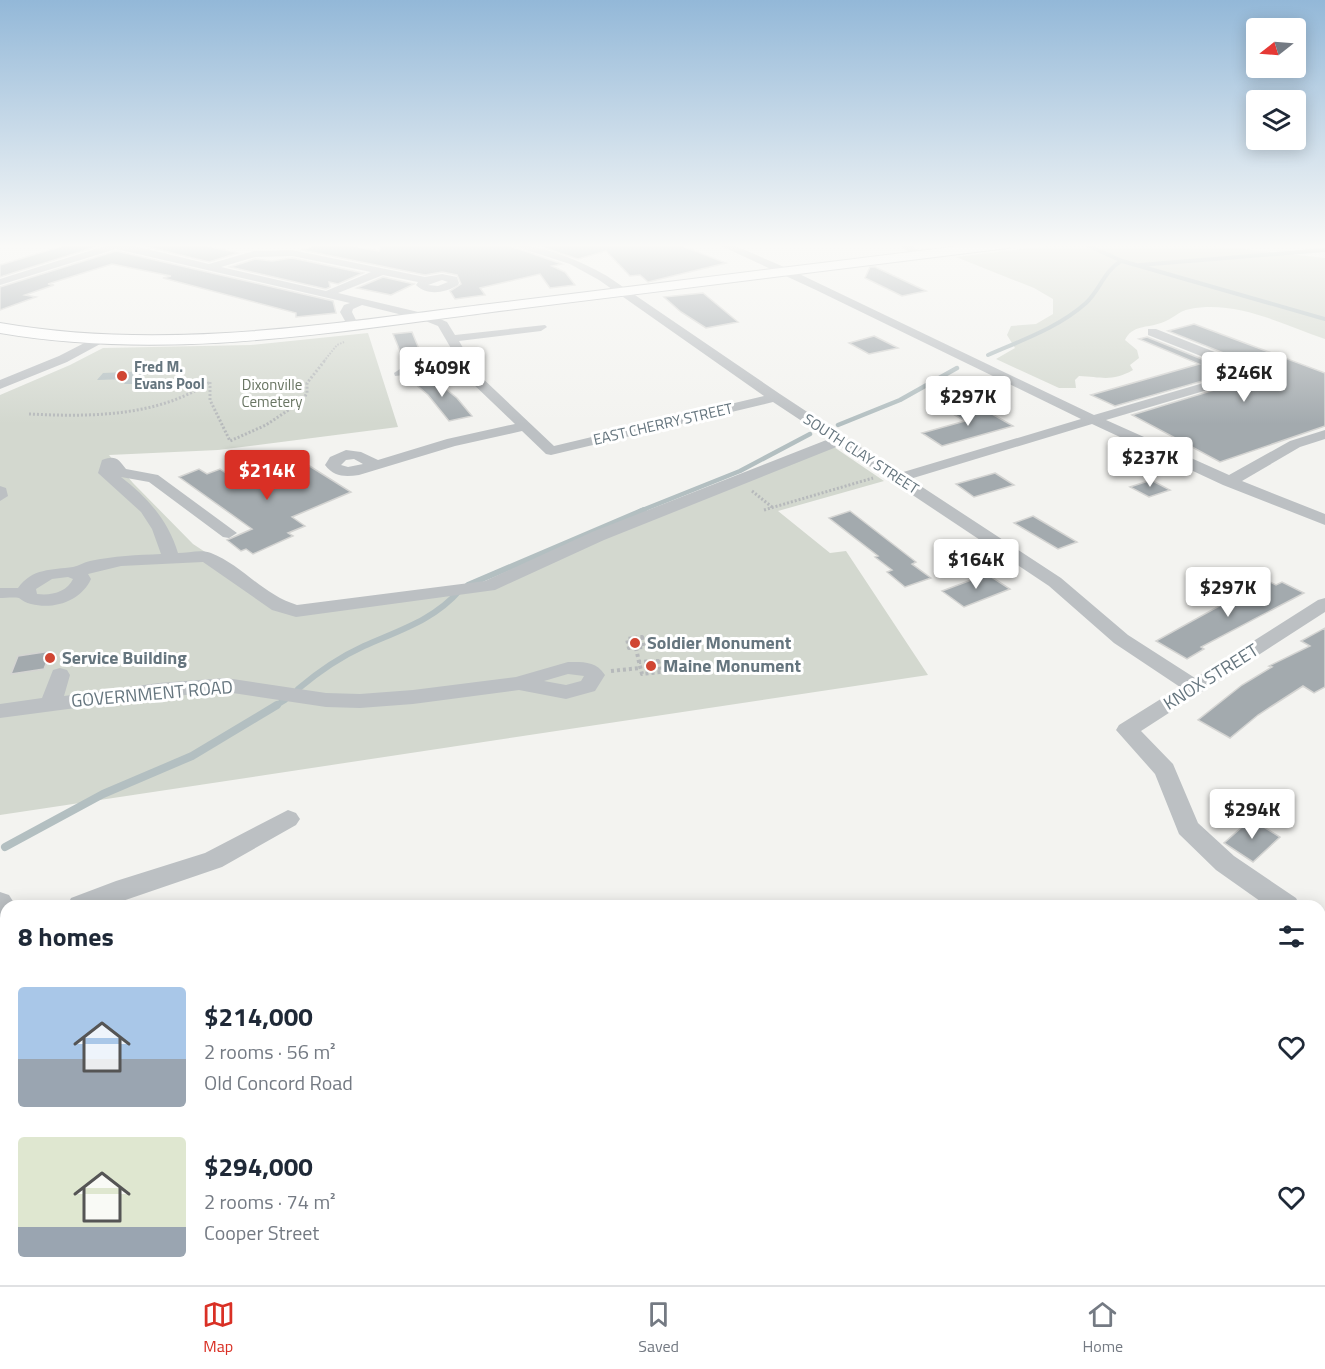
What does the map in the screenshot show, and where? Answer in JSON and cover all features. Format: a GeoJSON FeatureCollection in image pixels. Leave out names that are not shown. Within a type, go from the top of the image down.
{"type":"FeatureCollection","features":[{"type":"Feature","properties":{"kind":"main road"},"geometry":{"type":"LineString","coordinates":[[0,328],[98,340],[218,339],[350,334],[427,317],[529,304]]}},
{"type":"Feature","properties":{"kind":"street"},"geometry":{"type":"LineString","coordinates":[[350,334],[346,312],[348,307],[356,304]]}},
{"type":"Feature","properties":{"kind":"street"},"geometry":{"type":"LineString","coordinates":[[370,304],[427,317],[443,324],[474,376],[525,426]]}},
{"type":"Feature","properties":{"kind":"street","name":"SOUTH CLAY STREET"},"geometry":{"type":"LineString","coordinates":[[640,304],[775,397],[1055,582],[1121,639],[1196,688]]}},
{"type":"Feature","properties":{"kind":"street"},"geometry":{"type":"LineString","coordinates":[[856,304],[1091,419],[1228,482],[1325,520]]}},
{"type":"Feature","properties":{"kind":"street"},"geometry":{"type":"LineString","coordinates":[[451,339],[541,327]]}},
{"type":"Feature","properties":{"kind":"street"},"geometry":{"type":"LineString","coordinates":[[898,478],[1253,372],[1152,332]]}},
{"type":"Feature","properties":{"kind":"street"},"geometry":{"type":"LineString","coordinates":[[0,385],[63,359],[98,340]]}},
{"type":"Feature","properties":{"kind":"street"},"geometry":{"type":"LineString","coordinates":[[400,373],[467,365]]}},
{"type":"Feature","properties":{"kind":"street","name":"EAST CHERRY STREET"},"geometry":{"type":"LineString","coordinates":[[525,426],[551,451],[775,397]]}},
{"type":"Feature","properties":{"kind":"street"},"geometry":{"type":"LineString","coordinates":[[376,465],[452,442],[525,426]]}},
{"type":"Feature","properties":{"kind":"street"},"geometry":{"type":"LineString","coordinates":[[1228,482],[1295,444],[1325,434]]}},
{"type":"Feature","properties":{"kind":"street"},"geometry":{"type":"LineString","coordinates":[[74,573],[91,566],[121,561],[206,557],[255,592],[279,606],[296,611],[461,591],[489,586],[598,536],[840,440]]}},
{"type":"Feature","properties":{"kind":"street"},"geometry":{"type":"LineString","coordinates":[[170,557],[166,537],[158,522],[132,492],[106,473],[106,463],[113,461],[121,472],[136,477],[153,478],[229,532]]}},
{"type":"Feature","properties":{"kind":"street"},"geometry":{"type":"LineString","coordinates":[[0,491],[0,496]]}},
{"type":"Feature","properties":{"kind":"street"},"geometry":{"type":"LineString","coordinates":[[0,593],[26,592],[33,599],[60,597],[81,584],[80,575],[60,572],[43,576],[30,584],[26,592]]}},
{"type":"Feature","properties":{"kind":"street","name":"KNOX STREET"},"geometry":{"type":"LineString","coordinates":[[1278,900],[1225,863],[1188,828],[1165,770],[1127,730],[1325,604]]}},
{"type":"Feature","properties":{"kind":"street","name":"GOVERNMENT ROAD"},"geometry":{"type":"LineString","coordinates":[[0,711],[159,690],[226,685],[312,698],[360,701],[413,697],[519,683],[566,692],[588,686],[595,675],[593,673]]}},
{"type":"Feature","properties":{"kind":"street"},"geometry":{"type":"LineString","coordinates":[[51,703],[60,675]]}},
{"type":"Feature","properties":{"kind":"street"},"geometry":{"type":"LineString","coordinates":[[95,900],[213,860],[288,819]]}},
{"type":"Feature","properties":{"kind":"path"},"geometry":{"type":"LineString","coordinates":[[29,414],[88,417],[141,409],[191,395],[210,382],[210,400],[230,441],[266,425],[302,401],[307,393],[307,383],[337,345],[350,334]]}},
{"type":"Feature","properties":{"kind":"path"},"geometry":{"type":"LineString","coordinates":[[764,510],[876,477]]}},
{"type":"Feature","properties":{"kind":"path"},"geometry":{"type":"LineString","coordinates":[[738,480],[773,507]]}},
{"type":"Feature","properties":{"kind":"path"},"geometry":{"type":"LineString","coordinates":[[642,637],[644,647],[636,648],[629,648],[627,639],[642,637]]}},
{"type":"Feature","properties":{"kind":"path"},"geometry":{"type":"LineString","coordinates":[[593,673],[640,665],[658,661],[661,672],[642,674],[640,665],[636,648]]}},
{"type":"Feature","properties":{"kind":"green space"},"geometry":{"type":"Polygon","coordinates":[[[1053,304],[1325,304],[1325,339],[1242,311],[1207,307],[1190,309],[1165,322],[1136,329],[1128,335],[1125,340],[1137,350],[1139,358],[1130,365],[1133,370],[1113,377],[1079,376],[1075,380],[1076,388],[1059,388],[996,359],[1015,348],[1007,335],[1011,326],[1036,324],[1053,314],[1053,304]]]}},
{"type":"Feature","properties":{"kind":"green space","name":"Dixonville Cemetery"},"geometry":{"type":"Polygon","coordinates":[[[368,333],[398,427],[218,450],[109,455],[193,544],[289,606],[309,606],[488,582],[825,441],[884,481],[778,511],[830,553],[846,551],[928,675],[0,815],[0,395],[103,348],[251,345],[368,333]]]}},
{"type":"Feature","properties":{"kind":"shaded area","name":"Fred M. Evans Pool"},"geometry":{"type":"Polygon","coordinates":[[[147,371],[138,384],[124,384],[127,379],[97,380],[103,373],[147,371]]]}},
{"type":"Feature","properties":{"kind":"building"},"geometry":{"type":"Polygon","coordinates":[[[0,304],[17,304],[0,310],[0,304]]]}},
{"type":"Feature","properties":{"kind":"building"},"geometry":{"type":"Polygon","coordinates":[[[262,304],[334,304],[336,313],[296,317],[296,313],[262,304]]]}},
{"type":"Feature","properties":{"kind":"building"},"geometry":{"type":"Polygon","coordinates":[[[672,304],[716,304],[738,322],[706,328],[672,304]]]}},
{"type":"Feature","properties":{"kind":"building"},"geometry":{"type":"Polygon","coordinates":[[[1194,324],[1325,373],[1325,426],[1220,462],[1132,415],[1260,376],[1259,367],[1168,331],[1194,324]]]}},
{"type":"Feature","properties":{"kind":"building"},"geometry":{"type":"Polygon","coordinates":[[[412,332],[419,349],[423,349],[429,363],[406,366],[393,334],[412,332]]]}},
{"type":"Feature","properties":{"kind":"building"},"geometry":{"type":"Polygon","coordinates":[[[874,336],[898,348],[869,354],[849,343],[874,336]]]}},
{"type":"Feature","properties":{"kind":"building"},"geometry":{"type":"Polygon","coordinates":[[[1147,337],[1234,372],[1115,406],[1091,395],[1199,364],[1139,339],[1147,337]]]}},
{"type":"Feature","properties":{"kind":"building"},"geometry":{"type":"Polygon","coordinates":[[[434,374],[436,381],[457,398],[472,416],[449,421],[410,377],[434,374]]]}},
{"type":"Feature","properties":{"kind":"building"},"geometry":{"type":"Polygon","coordinates":[[[980,407],[1013,426],[942,446],[922,433],[965,421],[953,414],[980,407]]]}},
{"type":"Feature","properties":{"kind":"building"},"geometry":{"type":"Polygon","coordinates":[[[300,460],[351,492],[292,517],[305,526],[288,533],[293,536],[253,554],[246,549],[241,551],[227,540],[252,529],[179,477],[199,469],[207,474],[220,469],[240,483],[300,460]]]}},
{"type":"Feature","properties":{"kind":"building"},"geometry":{"type":"Polygon","coordinates":[[[995,473],[1014,485],[974,497],[956,484],[995,473]]]}},
{"type":"Feature","properties":{"kind":"building"},"geometry":{"type":"Polygon","coordinates":[[[1151,480],[1170,490],[1149,497],[1130,487],[1151,480]]]}},
{"type":"Feature","properties":{"kind":"building"},"geometry":{"type":"Polygon","coordinates":[[[850,511],[916,562],[912,564],[931,578],[905,587],[887,572],[892,570],[875,557],[878,556],[829,518],[850,511]]]}},
{"type":"Feature","properties":{"kind":"building"},"geometry":{"type":"Polygon","coordinates":[[[1033,516],[1077,542],[1058,549],[1014,523],[1033,516]]]}},
{"type":"Feature","properties":{"kind":"building"},"geometry":{"type":"Polygon","coordinates":[[[987,574],[1010,589],[964,607],[942,591],[987,574]]]}},
{"type":"Feature","properties":{"kind":"building"},"geometry":{"type":"Polygon","coordinates":[[[1266,580],[1276,585],[1282,582],[1304,593],[1201,647],[1204,649],[1187,659],[1156,641],[1266,580]]]}},
{"type":"Feature","properties":{"kind":"building"},"geometry":{"type":"Polygon","coordinates":[[[1325,628],[1325,687],[1314,693],[1303,686],[1258,715],[1230,738],[1198,720],[1242,685],[1272,667],[1269,666],[1310,646],[1301,641],[1325,628]]]}},
{"type":"Feature","properties":{"kind":"building"},"geometry":{"type":"Polygon","coordinates":[[[51,651],[44,669],[11,674],[18,656],[51,651]]]}},
{"type":"Feature","properties":{"kind":"building"},"geometry":{"type":"Polygon","coordinates":[[[1251,819],[1280,837],[1253,862],[1224,843],[1251,819]]]}},
{"type":"Feature","properties":{"kind":"waterway"},"geometry":{"type":"LineString","coordinates":[[988,355],[1064,320],[1085,304]]}},
{"type":"Feature","properties":{"kind":"waterway"},"geometry":{"type":"LineString","coordinates":[[1272,304],[1325,319]]}},
{"type":"Feature","properties":{"kind":"waterway"},"geometry":{"type":"LineString","coordinates":[[838,425],[900,400],[957,368]]}},
{"type":"Feature","properties":{"kind":"waterway"},"geometry":{"type":"LineString","coordinates":[[640,511],[740,471],[810,434]]}},
{"type":"Feature","properties":{"kind":"waterway"},"geometry":{"type":"LineString","coordinates":[[468,585],[644,510]]}},
{"type":"Feature","properties":{"kind":"waterway"},"geometry":{"type":"LineString","coordinates":[[298,689],[346,655],[428,617],[460,590]]}},
{"type":"Feature","properties":{"kind":"waterway"},"geometry":{"type":"LineString","coordinates":[[275,706],[285,700]]}},
{"type":"Feature","properties":{"kind":"waterway"},"geometry":{"type":"LineString","coordinates":[[5,847],[103,794],[192,756],[277,705]]}},
{"type":"Feature","properties":{"kind":"place","name":"Fred M. Evans Pool"},"geometry":{"type":"Point","coordinates":[122,376]}},
{"type":"Feature","properties":{"kind":"place","name":"Soldier Monument"},"geometry":{"type":"Point","coordinates":[635,643]}},
{"type":"Feature","properties":{"kind":"place","name":"Service Building"},"geometry":{"type":"Point","coordinates":[50,658]}},
{"type":"Feature","properties":{"kind":"place","name":"Maine Monument"},"geometry":{"type":"Point","coordinates":[651,666]}}]}
